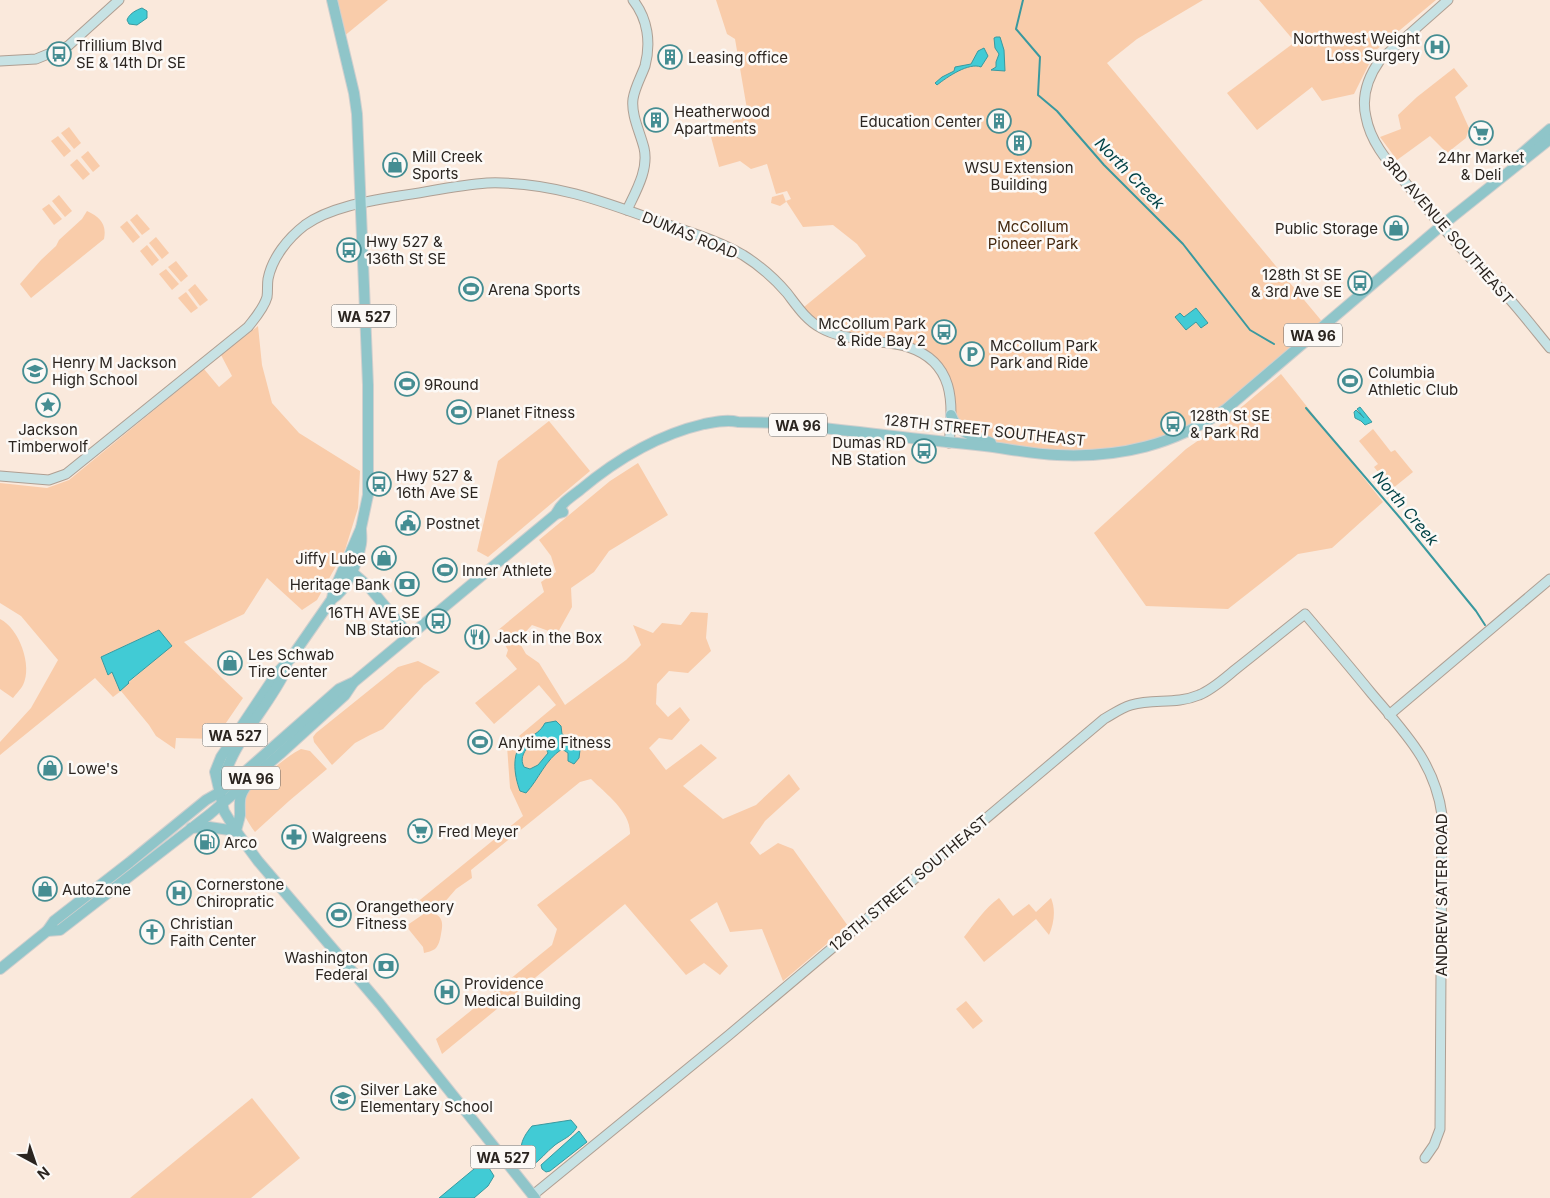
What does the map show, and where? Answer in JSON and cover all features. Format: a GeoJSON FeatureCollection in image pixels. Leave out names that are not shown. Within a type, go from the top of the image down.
{"type":"FeatureCollection","features":[{"type":"Feature","properties":{"kind":"main road","name":"WA 527"},"geometry":{"type":"LineString","coordinates":[[332,0],[354,93],[357,114],[368,385],[368,495],[360,528],[332,599],[291,658],[277,674],[221,758],[215,772],[224,811],[236,832],[258,861],[419,1052],[534,1197]]}},
{"type":"Feature","properties":{"kind":"main road","name":"128TH STREET SOUTHEAST"},"geometry":{"type":"LineString","coordinates":[[1441,226],[1450,216],[1549,133]]}},
{"type":"Feature","properties":{"kind":"main road","name":"128TH STREET SOUTHEAST"},"geometry":{"type":"LineString","coordinates":[[409,635],[556,514],[559,507],[612,464],[645,445],[688,428],[731,420],[738,422],[781,423],[1057,455],[1110,454],[1138,450],[1160,443],[1201,425],[1226,409],[1441,226],[1520,164],[1549,133]]}},
{"type":"Feature","properties":{"kind":"main road"},"geometry":{"type":"LineString","coordinates":[[951,415],[956,424],[965,432],[1008,449]]}},
{"type":"Feature","properties":{"kind":"main road","name":"WA 527"},"geometry":{"type":"LineString","coordinates":[[332,599],[338,596],[352,572],[362,543],[360,528]]}},
{"type":"Feature","properties":{"kind":"main road"},"geometry":{"type":"LineString","coordinates":[[352,549],[352,572],[369,587],[409,635]]}},
{"type":"Feature","properties":{"kind":"main road","name":"WA 96"},"geometry":{"type":"LineString","coordinates":[[47,931],[60,930],[223,803],[345,695],[354,682],[409,635]]}},
{"type":"Feature","properties":{"kind":"main road","name":"WA 96"},"geometry":{"type":"LineString","coordinates":[[0,969],[47,931],[54,921],[206,800],[220,792],[339,688],[354,682]]}},
{"type":"Feature","properties":{"kind":"main road"},"geometry":{"type":"LineString","coordinates":[[190,828],[209,827],[236,832],[240,815],[239,802],[242,793],[257,773]]}},
{"type":"Feature","properties":{"kind":"street"},"geometry":{"type":"LineString","coordinates":[[0,61],[36,59],[68,46],[119,0]]}},
{"type":"Feature","properties":{"kind":"street"},"geometry":{"type":"LineString","coordinates":[[628,210],[644,170],[644,150],[634,114],[633,100],[648,48],[648,32],[644,18],[634,0]]}},
{"type":"Feature","properties":{"kind":"street","name":"3RD AVENUE SOUTHEAST"},"geometry":{"type":"LineString","coordinates":[[1448,0],[1380,60],[1373,71],[1366,86],[1364,103],[1370,131],[1381,154],[1441,226],[1475,264],[1496,283],[1550,348]]}},
{"type":"Feature","properties":{"kind":"street","name":"DUMAS ROAD"},"geometry":{"type":"LineString","coordinates":[[0,476],[49,480],[66,474],[248,327],[259,313],[267,298],[268,278],[277,255],[289,240],[306,225],[321,216],[360,203],[486,184],[534,185],[588,196],[719,243],[760,267],[786,292],[809,320],[820,328],[842,336],[904,346],[924,354],[937,365],[945,377],[951,400],[949,443]]}},
{"type":"Feature","properties":{"kind":"street"},"geometry":{"type":"LineString","coordinates":[[1389,714],[1550,579]]}},
{"type":"Feature","properties":{"kind":"street","name":"ANDREW SATER ROAD"},"geometry":{"type":"LineString","coordinates":[[1305,614],[1413,744],[1431,773],[1440,798],[1442,816],[1440,1129],[1434,1145],[1425,1158]]}},
{"type":"Feature","properties":{"kind":"street","name":"126TH STREET SOUTHEAST"},"geometry":{"type":"LineString","coordinates":[[534,1197],[1104,719],[1120,708],[1132,704],[1172,702],[1201,695],[1305,614]]}},
{"type":"Feature","properties":{"kind":"green space"},"geometry":{"type":"Polygon","coordinates":[[[334,0],[388,0],[343,37],[334,0]]]}},
{"type":"Feature","properties":{"kind":"green space","name":"McCollum Pioneer Park"},"geometry":{"type":"Polygon","coordinates":[[[716,0],[1203,0],[1137,39],[1107,63],[1325,325],[1201,425],[1110,455],[986,446],[955,421],[949,388],[924,354],[834,334],[802,312],[806,309],[804,307],[866,256],[857,244],[833,225],[803,227],[786,201],[791,199],[787,191],[776,194],[767,164],[751,169],[740,161],[719,167],[711,137],[734,131],[733,121],[748,115],[735,39],[727,34],[716,0]]]}},
{"type":"Feature","properties":{"kind":"green space"},"geometry":{"type":"Polygon","coordinates":[[[1259,0],[1436,0],[1376,50],[1354,94],[1322,101],[1312,87],[1257,130],[1227,93],[1295,42],[1259,0]]]}},
{"type":"Feature","properties":{"kind":"green space"},"geometry":{"type":"Polygon","coordinates":[[[1454,68],[1468,86],[1455,97],[1469,128],[1466,138],[1447,153],[1430,136],[1397,160],[1380,137],[1401,129],[1398,115],[1417,97],[1454,68]]]}},
{"type":"Feature","properties":{"kind":"green space"},"geometry":{"type":"Polygon","coordinates":[[[69,127],[81,143],[74,149],[61,133],[69,127]]]}},
{"type":"Feature","properties":{"kind":"green space"},"geometry":{"type":"Polygon","coordinates":[[[58,136],[71,151],[64,157],[51,141],[58,136]]]}},
{"type":"Feature","properties":{"kind":"green space"},"geometry":{"type":"Polygon","coordinates":[[[88,151],[100,166],[93,172],[81,157],[88,151]]]}},
{"type":"Feature","properties":{"kind":"green space"},"geometry":{"type":"Polygon","coordinates":[[[77,159],[90,174],[83,180],[70,165],[77,159]]]}},
{"type":"Feature","properties":{"kind":"green space"},"geometry":{"type":"Polygon","coordinates":[[[783,194],[786,202],[780,206],[771,203],[772,197],[783,194]]]}},
{"type":"Feature","properties":{"kind":"green space"},"geometry":{"type":"Polygon","coordinates":[[[59,195],[72,211],[65,217],[52,201],[59,195]]]}},
{"type":"Feature","properties":{"kind":"green space"},"geometry":{"type":"Polygon","coordinates":[[[49,204],[62,219],[54,225],[42,209],[49,204]]]}},
{"type":"Feature","properties":{"kind":"green space"},"geometry":{"type":"Polygon","coordinates":[[[87,211],[102,222],[105,234],[104,239],[31,298],[20,284],[56,246],[59,240],[82,219],[87,211]]]}},
{"type":"Feature","properties":{"kind":"green space"},"geometry":{"type":"Polygon","coordinates":[[[137,214],[150,229],[142,235],[130,220],[137,214]]]}},
{"type":"Feature","properties":{"kind":"green space"},"geometry":{"type":"Polygon","coordinates":[[[127,221],[140,237],[133,243],[120,227],[127,221]]]}},
{"type":"Feature","properties":{"kind":"green space"},"geometry":{"type":"Polygon","coordinates":[[[156,237],[169,253],[162,259],[149,243],[156,237]]]}},
{"type":"Feature","properties":{"kind":"green space"},"geometry":{"type":"Polygon","coordinates":[[[147,245],[159,260],[152,266],[140,251],[147,245]]]}},
{"type":"Feature","properties":{"kind":"green space"},"geometry":{"type":"Polygon","coordinates":[[[176,261],[188,276],[181,282],[168,267],[176,261]]]}},
{"type":"Feature","properties":{"kind":"green space"},"geometry":{"type":"Polygon","coordinates":[[[166,269],[179,284],[172,290],[159,274],[166,269]]]}},
{"type":"Feature","properties":{"kind":"green space"},"geometry":{"type":"Polygon","coordinates":[[[195,284],[208,300],[200,306],[188,290],[195,284]]]}},
{"type":"Feature","properties":{"kind":"green space"},"geometry":{"type":"Polygon","coordinates":[[[186,292],[198,308],[191,313],[178,298],[186,292]]]}},
{"type":"Feature","properties":{"kind":"green space"},"geometry":{"type":"Polygon","coordinates":[[[258,326],[262,365],[272,403],[299,433],[360,471],[358,508],[345,550],[317,600],[302,610],[267,578],[244,614],[184,642],[243,698],[215,739],[176,738],[175,749],[156,736],[121,691],[113,697],[95,678],[0,755],[0,742],[31,708],[58,660],[21,616],[0,603],[0,483],[47,488],[69,480],[204,369],[219,387],[232,376],[221,355],[258,326]],[[158,630],[101,657],[108,675],[112,672],[120,690],[171,646],[158,630]]]}},
{"type":"Feature","properties":{"kind":"green space"},"geometry":{"type":"Polygon","coordinates":[[[1281,374],[1383,502],[1332,548],[1298,554],[1228,609],[1146,606],[1094,533],[1186,449],[1219,426],[1281,374]]]}},
{"type":"Feature","properties":{"kind":"green space"},"geometry":{"type":"Polygon","coordinates":[[[549,421],[590,471],[488,557],[477,551],[498,461],[549,421]]]}},
{"type":"Feature","properties":{"kind":"green space"},"geometry":{"type":"Polygon","coordinates":[[[1373,429],[1391,452],[1395,450],[1413,472],[1392,489],[1374,467],[1378,464],[1359,441],[1373,429]]]}},
{"type":"Feature","properties":{"kind":"green space"},"geometry":{"type":"Polygon","coordinates":[[[638,463],[668,515],[609,551],[594,572],[571,588],[572,607],[557,634],[532,625],[518,640],[526,654],[539,663],[565,705],[626,660],[641,645],[633,625],[653,633],[662,623],[681,625],[691,612],[708,613],[706,638],[711,651],[688,673],[669,671],[657,684],[656,704],[668,717],[680,707],[690,720],[672,740],[659,738],[649,748],[666,770],[701,744],[717,758],[683,786],[723,819],[756,805],[789,774],[800,789],[765,821],[750,843],[760,855],[778,843],[793,849],[848,926],[783,981],[762,929],[730,932],[717,902],[690,920],[728,966],[720,975],[704,963],[686,975],[625,904],[442,1054],[436,1039],[552,945],[557,929],[537,905],[630,834],[626,818],[610,797],[591,779],[580,782],[471,870],[472,878],[456,889],[443,904],[428,902],[410,913],[410,908],[523,816],[510,788],[507,746],[556,705],[539,685],[494,724],[475,703],[517,669],[506,656],[508,650],[497,631],[544,592],[541,582],[556,572],[551,556],[539,540],[610,481],[638,463]],[[541,731],[526,739],[515,760],[517,782],[520,791],[526,793],[556,753],[562,749],[579,758],[580,749],[568,738],[541,731]]]}},
{"type":"Feature","properties":{"kind":"green space"},"geometry":{"type":"Polygon","coordinates":[[[0,619],[13,630],[25,658],[26,677],[22,687],[13,698],[0,689],[0,619]]]}},
{"type":"Feature","properties":{"kind":"green space"},"geometry":{"type":"Polygon","coordinates":[[[418,661],[440,672],[424,685],[383,729],[355,743],[332,765],[314,742],[313,737],[316,733],[398,667],[418,661]]]}},
{"type":"Feature","properties":{"kind":"green space"},"geometry":{"type":"Polygon","coordinates":[[[537,743],[544,744],[548,752],[538,766],[530,769],[524,767],[522,759],[528,746],[537,743]]]}},
{"type":"Feature","properties":{"kind":"green space"},"geometry":{"type":"Polygon","coordinates":[[[301,749],[310,751],[327,769],[255,832],[244,813],[244,799],[260,779],[301,749]]]}},
{"type":"Feature","properties":{"kind":"green space"},"geometry":{"type":"Polygon","coordinates":[[[999,898],[1013,916],[1029,904],[1036,912],[1051,898],[1054,912],[1052,926],[1049,935],[1036,919],[984,962],[964,937],[984,911],[999,898]]]}},
{"type":"Feature","properties":{"kind":"green space"},"geometry":{"type":"Polygon","coordinates":[[[428,911],[436,914],[441,919],[442,929],[440,940],[435,949],[424,953],[423,947],[406,926],[428,911]]]}},
{"type":"Feature","properties":{"kind":"green space"},"geometry":{"type":"Polygon","coordinates":[[[966,1001],[983,1021],[973,1029],[956,1009],[966,1001]]]}},
{"type":"Feature","properties":{"kind":"green space"},"geometry":{"type":"Polygon","coordinates":[[[252,1098],[300,1158],[251,1198],[130,1198],[252,1098]]]}},
{"type":"Feature","properties":{"kind":"water"},"geometry":{"type":"Polygon","coordinates":[[[142,8],[147,11],[147,18],[137,25],[129,24],[127,20],[129,16],[142,8]]]}},
{"type":"Feature","properties":{"kind":"water"},"geometry":{"type":"Polygon","coordinates":[[[1000,37],[1004,50],[1005,71],[991,70],[996,67],[999,54],[995,48],[994,38],[1000,37]]]}},
{"type":"Feature","properties":{"kind":"water"},"geometry":{"type":"Polygon","coordinates":[[[984,48],[988,56],[981,67],[964,68],[937,85],[935,83],[954,71],[955,67],[971,64],[978,51],[984,48]]]}},
{"type":"Feature","properties":{"kind":"water"},"geometry":{"type":"Polygon","coordinates":[[[1196,308],[1208,323],[1201,328],[1196,322],[1186,330],[1175,317],[1180,313],[1184,317],[1196,308]]]}},
{"type":"Feature","properties":{"kind":"water"},"geometry":{"type":"Polygon","coordinates":[[[1360,407],[1372,422],[1365,425],[1355,418],[1354,412],[1356,410],[1364,418],[1357,409],[1360,407]]]}},
{"type":"Feature","properties":{"kind":"water"},"geometry":{"type":"Polygon","coordinates":[[[159,630],[172,646],[128,682],[120,691],[112,672],[108,675],[101,657],[159,630]]]}},
{"type":"Feature","properties":{"kind":"water"},"geometry":{"type":"Polygon","coordinates":[[[556,721],[561,726],[562,734],[576,743],[580,750],[579,758],[574,764],[568,761],[568,753],[562,749],[551,759],[526,793],[520,791],[518,785],[515,770],[516,756],[522,744],[539,731],[545,723],[556,721]],[[537,743],[528,746],[522,761],[524,767],[530,769],[538,765],[548,753],[544,744],[537,743]]]}},
{"type":"Feature","properties":{"kind":"water"},"geometry":{"type":"Polygon","coordinates":[[[571,1120],[577,1127],[570,1136],[555,1145],[530,1167],[523,1157],[521,1146],[522,1141],[532,1126],[571,1120]]]}},
{"type":"Feature","properties":{"kind":"water"},"geometry":{"type":"Polygon","coordinates":[[[579,1131],[587,1142],[550,1171],[546,1172],[542,1169],[541,1165],[579,1131]]]}},
{"type":"Feature","properties":{"kind":"water"},"geometry":{"type":"Polygon","coordinates":[[[480,1164],[489,1168],[494,1176],[488,1186],[474,1198],[439,1198],[480,1164]]]}},
{"type":"Feature","properties":{"kind":"waterway","name":"North Creek"},"geometry":{"type":"LineString","coordinates":[[1023,0],[1016,29],[1040,57],[1038,95],[1057,111],[1104,165],[1183,244],[1250,330],[1274,344]]}},
{"type":"Feature","properties":{"kind":"waterway","name":"North Creek"},"geometry":{"type":"LineString","coordinates":[[1306,408],[1401,519],[1476,611],[1485,625]]}},
{"type":"Feature","properties":{"kind":"place","name":"Northwest Weight Loss Surgery"},"geometry":{"type":"Point","coordinates":[1437,47]}},
{"type":"Feature","properties":{"kind":"place","name":"Trillium Blvd SE & 14th Dr SE"},"geometry":{"type":"Point","coordinates":[59,54]}},
{"type":"Feature","properties":{"kind":"place","name":"Leasing office"},"geometry":{"type":"Point","coordinates":[670,57]}},
{"type":"Feature","properties":{"kind":"place","name":"Heatherwood Apartments"},"geometry":{"type":"Point","coordinates":[656,120]}},
{"type":"Feature","properties":{"kind":"place","name":"Education Center"},"geometry":{"type":"Point","coordinates":[999,121]}},
{"type":"Feature","properties":{"kind":"place","name":"24hr Market & Deli"},"geometry":{"type":"Point","coordinates":[1481,133]}},
{"type":"Feature","properties":{"kind":"place","name":"WSU Extension Building"},"geometry":{"type":"Point","coordinates":[1019,143]}},
{"type":"Feature","properties":{"kind":"place","name":"Mill Creek Sports"},"geometry":{"type":"Point","coordinates":[395,165]}},
{"type":"Feature","properties":{"kind":"place","name":"Public Storage"},"geometry":{"type":"Point","coordinates":[1396,228]}},
{"type":"Feature","properties":{"kind":"place","name":"Hwy 527 & 136th St SE"},"geometry":{"type":"Point","coordinates":[349,250]}},
{"type":"Feature","properties":{"kind":"place","name":"128th St SE & 3rd Ave SE"},"geometry":{"type":"Point","coordinates":[1360,283]}},
{"type":"Feature","properties":{"kind":"place","name":"Arena Sports"},"geometry":{"type":"Point","coordinates":[471,289]}},
{"type":"Feature","properties":{"kind":"place","name":"McCollum Park & Ride Bay 2"},"geometry":{"type":"Point","coordinates":[944,332]}},
{"type":"Feature","properties":{"kind":"place","name":"McCollum Park Park and Ride"},"geometry":{"type":"Point","coordinates":[972,354]}},
{"type":"Feature","properties":{"kind":"place","name":"Henry M Jackson High School"},"geometry":{"type":"Point","coordinates":[35,371]}},
{"type":"Feature","properties":{"kind":"place","name":"Columbia Athletic Club"},"geometry":{"type":"Point","coordinates":[1350,381]}},
{"type":"Feature","properties":{"kind":"place","name":"9Round"},"geometry":{"type":"Point","coordinates":[407,384]}},
{"type":"Feature","properties":{"kind":"place","name":"Jackson Timberwolf"},"geometry":{"type":"Point","coordinates":[48,405]}},
{"type":"Feature","properties":{"kind":"place","name":"Planet Fitness"},"geometry":{"type":"Point","coordinates":[459,412]}},
{"type":"Feature","properties":{"kind":"place","name":"128th St SE & Park Rd"},"geometry":{"type":"Point","coordinates":[1173,424]}},
{"type":"Feature","properties":{"kind":"place","name":"Dumas RD NB Station"},"geometry":{"type":"Point","coordinates":[924,451]}},
{"type":"Feature","properties":{"kind":"place","name":"Hwy 527 & 16th Ave SE"},"geometry":{"type":"Point","coordinates":[379,484]}},
{"type":"Feature","properties":{"kind":"place","name":"Postnet"},"geometry":{"type":"Point","coordinates":[408,523]}},
{"type":"Feature","properties":{"kind":"place","name":"Jiffy Lube"},"geometry":{"type":"Point","coordinates":[384,558]}},
{"type":"Feature","properties":{"kind":"place","name":"Inner Athlete"},"geometry":{"type":"Point","coordinates":[445,570]}},
{"type":"Feature","properties":{"kind":"place","name":"Heritage Bank"},"geometry":{"type":"Point","coordinates":[407,584]}},
{"type":"Feature","properties":{"kind":"place","name":"16TH AVE SE NB Station"},"geometry":{"type":"Point","coordinates":[438,621]}},
{"type":"Feature","properties":{"kind":"place","name":"Jack in the Box"},"geometry":{"type":"Point","coordinates":[477,637]}},
{"type":"Feature","properties":{"kind":"place","name":"Les Schwab Tire Center"},"geometry":{"type":"Point","coordinates":[230,663]}},
{"type":"Feature","properties":{"kind":"place","name":"Anytime Fitness"},"geometry":{"type":"Point","coordinates":[480,742]}},
{"type":"Feature","properties":{"kind":"place","name":"Lowe's"},"geometry":{"type":"Point","coordinates":[50,768]}},
{"type":"Feature","properties":{"kind":"place","name":"Fred Meyer"},"geometry":{"type":"Point","coordinates":[420,831]}},
{"type":"Feature","properties":{"kind":"place","name":"Walgreens"},"geometry":{"type":"Point","coordinates":[294,837]}},
{"type":"Feature","properties":{"kind":"place","name":"Arco"},"geometry":{"type":"Point","coordinates":[207,842]}},
{"type":"Feature","properties":{"kind":"place","name":"AutoZone"},"geometry":{"type":"Point","coordinates":[45,889]}},
{"type":"Feature","properties":{"kind":"place","name":"Cornerstone Chiropratic"},"geometry":{"type":"Point","coordinates":[179,893]}},
{"type":"Feature","properties":{"kind":"place","name":"Orangetheory Fitness"},"geometry":{"type":"Point","coordinates":[339,915]}},
{"type":"Feature","properties":{"kind":"place","name":"Christian Faith Center"},"geometry":{"type":"Point","coordinates":[152,932]}},
{"type":"Feature","properties":{"kind":"place","name":"Washington Federal"},"geometry":{"type":"Point","coordinates":[386,966]}},
{"type":"Feature","properties":{"kind":"place","name":"Providence Medical Building"},"geometry":{"type":"Point","coordinates":[447,992]}},
{"type":"Feature","properties":{"kind":"place","name":"Silver Lake Elementary School"},"geometry":{"type":"Point","coordinates":[343,1098]}}]}
